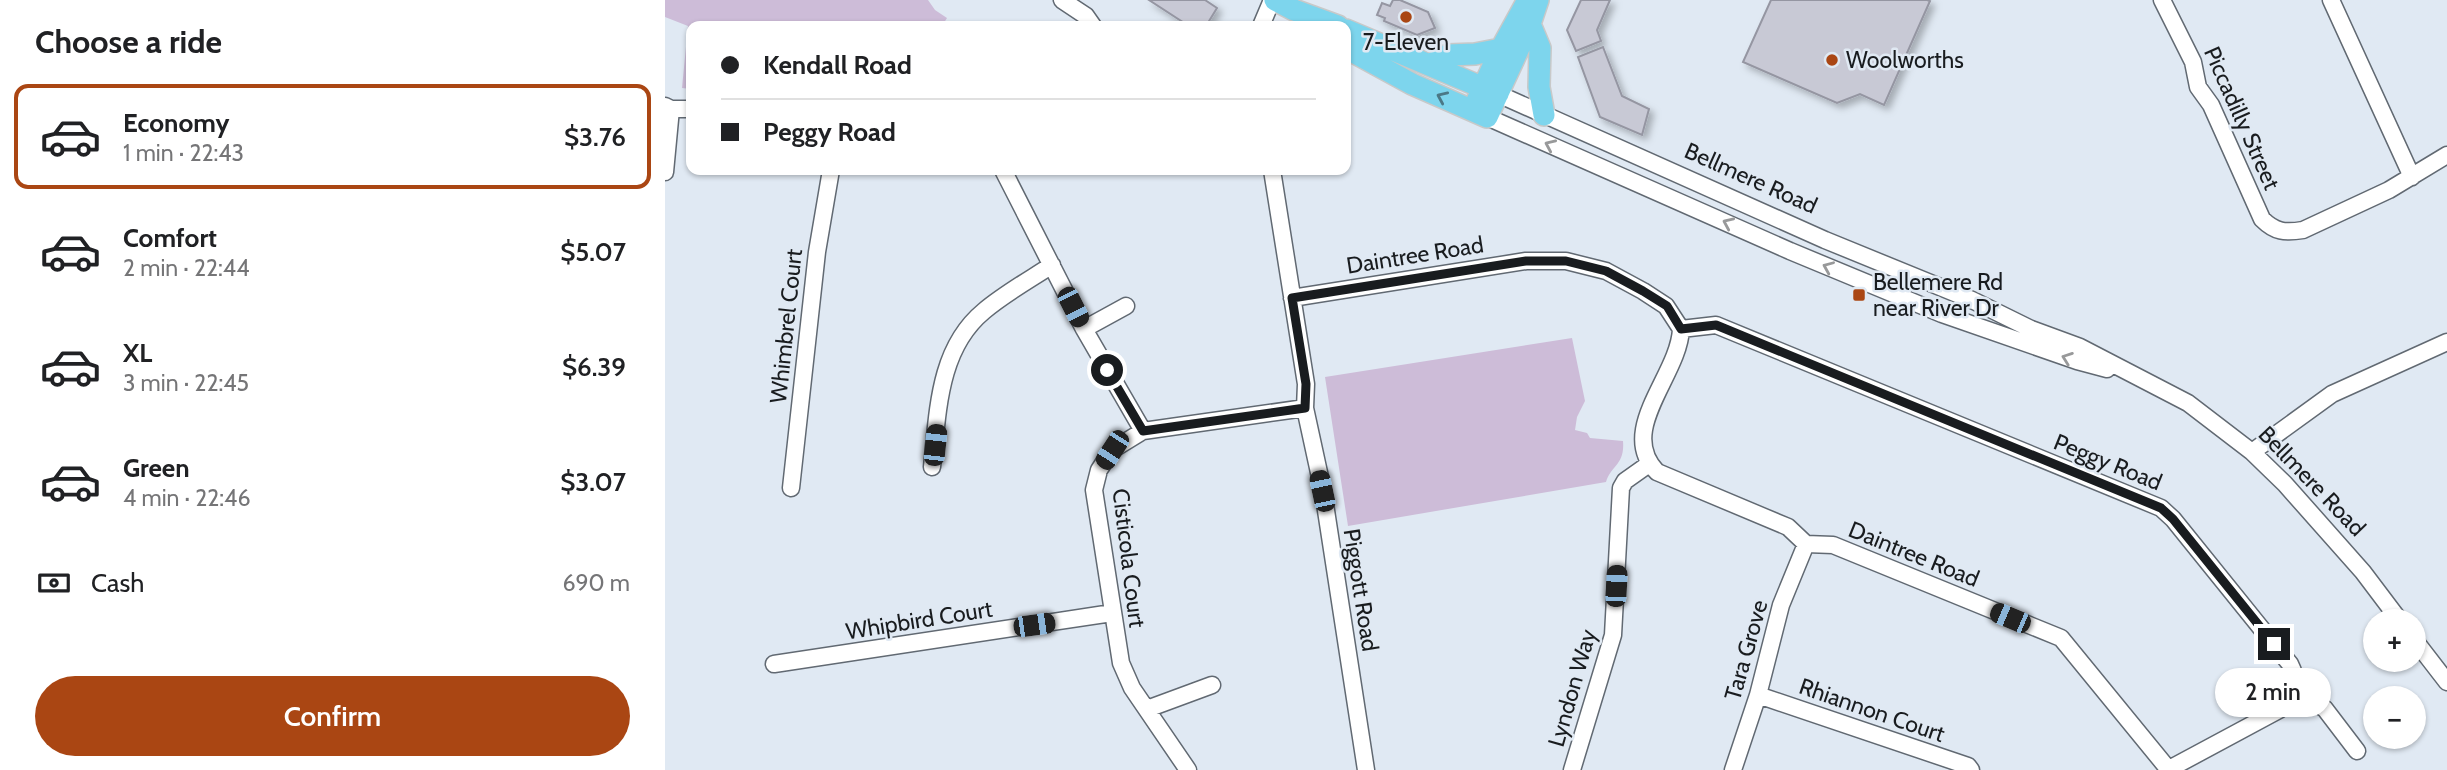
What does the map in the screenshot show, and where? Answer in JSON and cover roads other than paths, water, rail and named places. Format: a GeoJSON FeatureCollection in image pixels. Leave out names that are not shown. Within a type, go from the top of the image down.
{"type":"FeatureCollection","features":[{"type":"Feature","properties":{"kind":"main road"},"geometry":{"type":"LineString","coordinates":[[1490,91],[1501,49],[1528,0]]}},
{"type":"Feature","properties":{"kind":"main road"},"geometry":{"type":"LineString","coordinates":[[1480,114],[1490,91],[1530,24],[1538,0]]}},
{"type":"Feature","properties":{"kind":"main road"},"geometry":{"type":"LineString","coordinates":[[1281,3],[1304,21]]}},
{"type":"Feature","properties":{"kind":"main road"},"geometry":{"type":"LineString","coordinates":[[1281,3],[1326,21]]}},
{"type":"Feature","properties":{"kind":"main road"},"geometry":{"type":"LineString","coordinates":[[1530,24],[1541,48],[1539,87],[1544,115]]}},
{"type":"Feature","properties":{"kind":"main road","name":"Bellmere Road"},"geometry":{"type":"LineString","coordinates":[[1351,32],[1490,91]]}},
{"type":"Feature","properties":{"kind":"main road"},"geometry":{"type":"LineString","coordinates":[[1431,64],[1448,55],[1501,49]]}},
{"type":"Feature","properties":{"kind":"main road","name":"Bellmere Road"},"geometry":{"type":"LineString","coordinates":[[1351,51],[1412,84],[1480,114]]}},
{"type":"Feature","properties":{"kind":"street"},"geometry":{"type":"LineString","coordinates":[[1062,0],[1090,21]]}},
{"type":"Feature","properties":{"kind":"street","name":"Piccadilly Street"},"geometry":{"type":"LineString","coordinates":[[2162,0],[2193,62],[2198,87],[2211,105],[2262,219],[2273,229],[2288,233],[2303,230],[2412,177],[2447,155]]}},
{"type":"Feature","properties":{"kind":"street"},"geometry":{"type":"LineString","coordinates":[[2331,0],[2412,177]]}},
{"type":"Feature","properties":{"kind":"street"},"geometry":{"type":"LineString","coordinates":[[1265,21],[1281,3]]}},
{"type":"Feature","properties":{"kind":"street","name":"Bellmere Road"},"geometry":{"type":"LineString","coordinates":[[1490,91],[1825,240],[1972,300],[2031,329],[2080,347],[2187,403],[2252,452],[2285,484],[2363,572],[2391,609]]}},
{"type":"Feature","properties":{"kind":"street"},"geometry":{"type":"LineString","coordinates":[[665,172],[668,108],[686,109]]}},
{"type":"Feature","properties":{"kind":"street","name":"Bellmere Road"},"geometry":{"type":"LineString","coordinates":[[1480,114],[1790,251],[1942,314],[2077,362],[2133,375]]}},
{"type":"Feature","properties":{"kind":"street","name":"Whimbrel Court"},"geometry":{"type":"LineString","coordinates":[[791,488],[817,252],[830,175]]}},
{"type":"Feature","properties":{"kind":"street"},"geometry":{"type":"LineString","coordinates":[[1006,175],[1084,329],[1143,431]]}},
{"type":"Feature","properties":{"kind":"street","name":"Piggott Road"},"geometry":{"type":"LineString","coordinates":[[1273,175],[1306,384],[1305,408],[1322,491],[1366,770]]}},
{"type":"Feature","properties":{"kind":"street","name":"Daintree Road"},"geometry":{"type":"LineString","coordinates":[[1292,298],[1526,261],[1566,261],[1606,271],[1643,291],[1667,306],[1681,329]]}},
{"type":"Feature","properties":{"kind":"street"},"geometry":{"type":"LineString","coordinates":[[932,467],[942,381],[957,342],[983,312],[1052,265]]}},
{"type":"Feature","properties":{"kind":"street"},"geometry":{"type":"LineString","coordinates":[[1084,329],[1126,306]]}},
{"type":"Feature","properties":{"kind":"street","name":"Peggy Road"},"geometry":{"type":"LineString","coordinates":[[1681,329],[1716,325],[2161,508],[2173,519],[2290,664],[2297,677],[2296,690]]}},
{"type":"Feature","properties":{"kind":"street"},"geometry":{"type":"LineString","coordinates":[[1681,329],[1678,351],[1644,421],[1642,443],[1649,464],[1657,472],[1788,527],[1806,544]]}},
{"type":"Feature","properties":{"kind":"street"},"geometry":{"type":"LineString","coordinates":[[2252,452],[2332,394],[2447,342]]}},
{"type":"Feature","properties":{"kind":"street","name":"Cisticola Court"},"geometry":{"type":"LineString","coordinates":[[1185,769],[1132,688],[1121,663],[1094,490],[1099,470],[1112,450],[1143,431],[1305,408]]}},
{"type":"Feature","properties":{"kind":"street","name":"Lyndon Way"},"geometry":{"type":"LineString","coordinates":[[1572,770],[1613,635],[1621,488],[1625,481],[1649,464]]}},
{"type":"Feature","properties":{"kind":"street","name":"Daintree Road"},"geometry":{"type":"LineString","coordinates":[[1806,544],[1833,545],[2061,638],[2169,770]]}},
{"type":"Feature","properties":{"kind":"street","name":"Tara Grove"},"geometry":{"type":"LineString","coordinates":[[1733,770],[1758,695],[1781,605],[1806,544]]}},
{"type":"Feature","properties":{"kind":"street","name":"Whipbird Court"},"geometry":{"type":"LineString","coordinates":[[774,664],[1112,613]]}},
{"type":"Feature","properties":{"kind":"street"},"geometry":{"type":"LineString","coordinates":[[2426,655],[2447,682]]}},
{"type":"Feature","properties":{"kind":"street"},"geometry":{"type":"LineString","coordinates":[[1147,709],[1212,685]]}},
{"type":"Feature","properties":{"kind":"street"},"geometry":{"type":"LineString","coordinates":[[2169,770],[2279,710],[2290,701],[2296,690],[2325,709],[2357,751]]}},
{"type":"Feature","properties":{"kind":"street","name":"Rhiannon Court"},"geometry":{"type":"LineString","coordinates":[[1758,695],[1968,766],[1971,770]]}},
{"type":"Feature","properties":{"kind":"place","name":"7-Eleven"},"geometry":{"type":"Point","coordinates":[1406,17]}},
{"type":"Feature","properties":{"kind":"place","name":"Woolworths"},"geometry":{"type":"Point","coordinates":[1832,60]}},
{"type":"Feature","properties":{"kind":"place","name":"Bellemere Rd near River Dr"},"geometry":{"type":"Point","coordinates":[1859,295]}}]}
